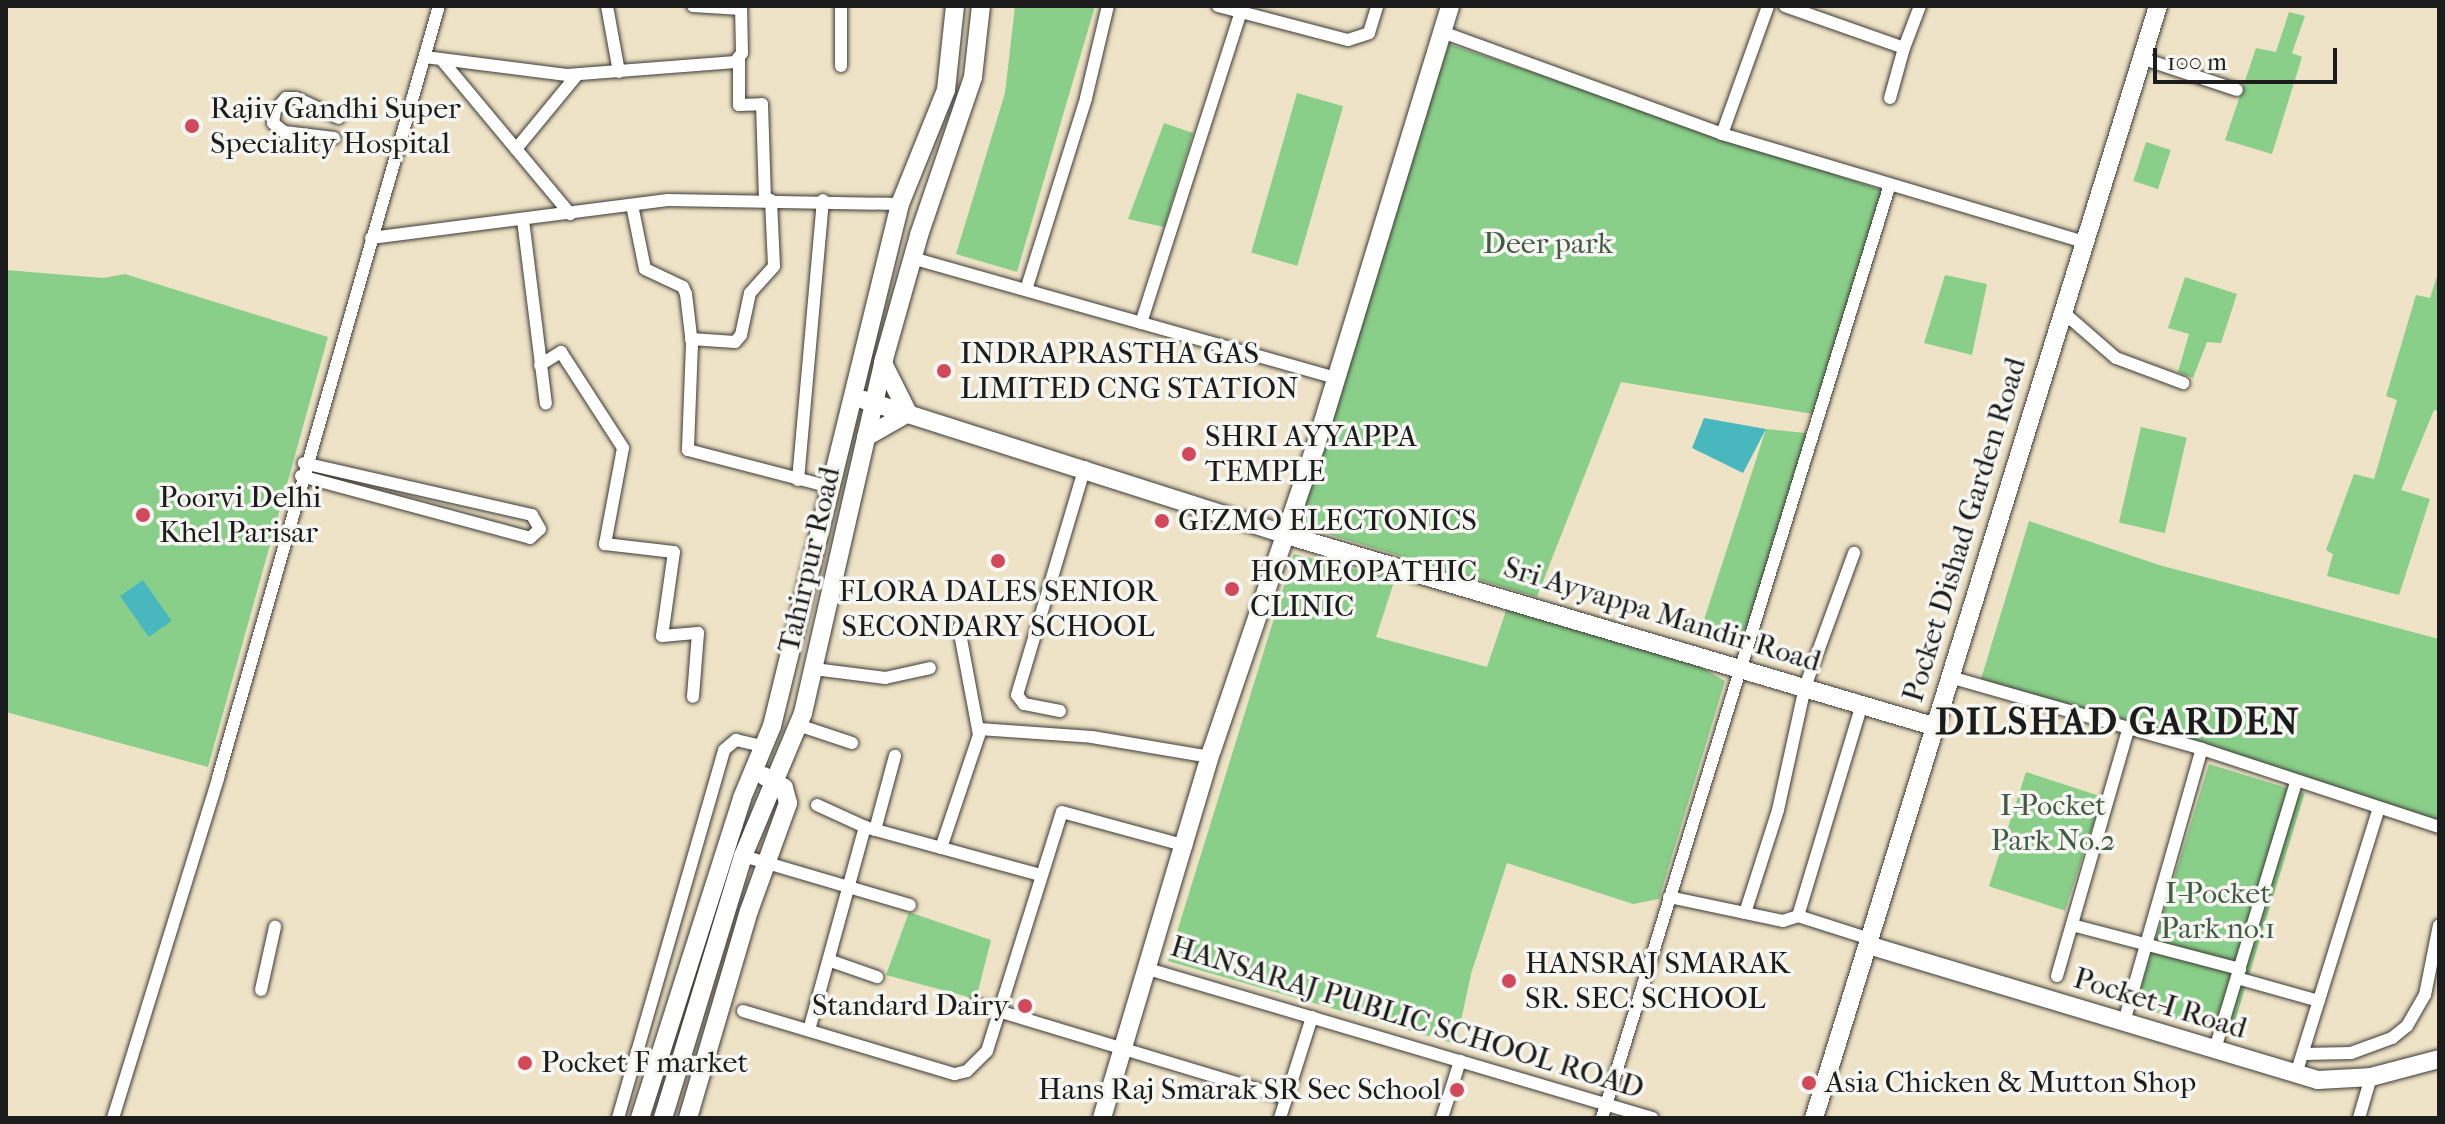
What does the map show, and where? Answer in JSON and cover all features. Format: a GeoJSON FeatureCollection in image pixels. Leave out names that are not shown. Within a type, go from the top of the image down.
{"type":"FeatureCollection","features":[{"type":"Feature","properties":{"kind":"street"},"geometry":{"type":"LineString","coordinates":[[113,1118],[218,778],[303,470],[439,6]]}},
{"type":"Feature","properties":{"kind":"street"},"geometry":{"type":"LineString","coordinates":[[607,6],[619,72]]}},
{"type":"Feature","properties":{"kind":"street"},"geometry":{"type":"LineString","coordinates":[[691,339],[735,342],[741,335],[750,293],[774,266],[762,104],[739,105],[741,8],[693,6]]}},
{"type":"Feature","properties":{"kind":"street"},"geometry":{"type":"LineString","coordinates":[[841,6],[841,66]]}},
{"type":"Feature","properties":{"kind":"street","name":"Tahirpur Road"},"geometry":{"type":"LineString","coordinates":[[643,1109],[753,773],[766,747],[900,204],[946,90],[955,6]]}},
{"type":"Feature","properties":{"kind":"street","name":"Tahirpur Road"},"geometry":{"type":"LineString","coordinates":[[665,1112],[743,856],[798,725],[814,669],[883,363],[912,258],[973,77],[981,6]]}},
{"type":"Feature","properties":{"kind":"street"},"geometry":{"type":"LineString","coordinates":[[1026,290],[1086,98],[1108,6]]}},
{"type":"Feature","properties":{"kind":"street"},"geometry":{"type":"LineString","coordinates":[[1218,6],[1242,9],[1348,40],[1369,33],[1377,6]]}},
{"type":"Feature","properties":{"kind":"street"},"geometry":{"type":"LineString","coordinates":[[1102,1118],[1186,846],[1210,757],[1335,378],[1450,6]]}},
{"type":"Feature","properties":{"kind":"street"},"geometry":{"type":"LineString","coordinates":[[1722,134],[1768,6]]}},
{"type":"Feature","properties":{"kind":"street"},"geometry":{"type":"LineString","coordinates":[[1785,6],[1904,48]]}},
{"type":"Feature","properties":{"kind":"street"},"geometry":{"type":"LineString","coordinates":[[1890,98],[1920,6]]}},
{"type":"Feature","properties":{"kind":"street","name":"Pocket Dishad Garden Road"},"geometry":{"type":"LineString","coordinates":[[1814,1118],[2158,6]]}},
{"type":"Feature","properties":{"kind":"street"},"geometry":{"type":"LineString","coordinates":[[1141,323],[1242,9]]}},
{"type":"Feature","properties":{"kind":"street"},"geometry":{"type":"LineString","coordinates":[[1442,32],[1722,134],[2084,242]]}},
{"type":"Feature","properties":{"kind":"street"},"geometry":{"type":"LineString","coordinates":[[425,57],[577,75],[739,59]]}},
{"type":"Feature","properties":{"kind":"street"},"geometry":{"type":"LineString","coordinates":[[2141,58],[2237,90]]}},
{"type":"Feature","properties":{"kind":"street"},"geometry":{"type":"LineString","coordinates":[[441,59],[570,214]]}},
{"type":"Feature","properties":{"kind":"street"},"geometry":{"type":"LineString","coordinates":[[516,149],[577,75]]}},
{"type":"Feature","properties":{"kind":"street"},"geometry":{"type":"LineString","coordinates":[[334,138],[284,132],[273,123],[275,110],[286,98],[296,98],[339,118]]}},
{"type":"Feature","properties":{"kind":"street"},"geometry":{"type":"LineString","coordinates":[[1602,1118],[1890,184]]}},
{"type":"Feature","properties":{"kind":"street"},"geometry":{"type":"LineString","coordinates":[[371,238],[632,205],[768,200],[900,204]]}},
{"type":"Feature","properties":{"kind":"street"},"geometry":{"type":"LineString","coordinates":[[798,480],[823,200]]}},
{"type":"Feature","properties":{"kind":"street"},"geometry":{"type":"LineString","coordinates":[[632,205],[643,266],[683,287],[691,339],[688,450],[830,487]]}},
{"type":"Feature","properties":{"kind":"street"},"geometry":{"type":"LineString","coordinates":[[523,220],[546,404]]}},
{"type":"Feature","properties":{"kind":"street"},"geometry":{"type":"LineString","coordinates":[[912,258],[1335,378]]}},
{"type":"Feature","properties":{"kind":"street"},"geometry":{"type":"LineString","coordinates":[[2063,312],[2116,358],[2183,383]]}},
{"type":"Feature","properties":{"kind":"street"},"geometry":{"type":"LineString","coordinates":[[540,365],[561,352],[623,448],[605,544],[674,552],[662,636],[698,633],[693,697]]}},
{"type":"Feature","properties":{"kind":"street"},"geometry":{"type":"LineString","coordinates":[[866,437],[908,413],[883,363]]}},
{"type":"Feature","properties":{"kind":"street","name":"Sri Ayyappa Mandir Road"},"geometry":{"type":"LineString","coordinates":[[852,396],[1085,467],[1283,534],[1933,726]]}},
{"type":"Feature","properties":{"kind":"street"},"geometry":{"type":"LineString","coordinates":[[1060,711],[1024,704],[1017,695],[1085,467]]}},
{"type":"Feature","properties":{"kind":"street"},"geometry":{"type":"LineString","coordinates":[[303,470],[532,515],[540,529],[530,538],[303,470]]}},
{"type":"Feature","properties":{"kind":"street"},"geometry":{"type":"LineString","coordinates":[[1745,913],[1778,810],[1805,687],[1854,553]]}},
{"type":"Feature","properties":{"kind":"street"},"geometry":{"type":"LineString","coordinates":[[941,848],[979,729],[959,628]]}},
{"type":"Feature","properties":{"kind":"street"},"geometry":{"type":"LineString","coordinates":[[814,669],[885,678],[930,668]]}},
{"type":"Feature","properties":{"kind":"street"},"geometry":{"type":"LineString","coordinates":[[1950,677],[2202,749],[2439,827]]}},
{"type":"Feature","properties":{"kind":"street"},"geometry":{"type":"LineString","coordinates":[[1798,916],[1862,704]]}},
{"type":"Feature","properties":{"kind":"street"},"geometry":{"type":"LineString","coordinates":[[798,725],[852,743]]}},
{"type":"Feature","properties":{"kind":"street"},"geometry":{"type":"LineString","coordinates":[[979,729],[1092,737],[1210,757]]}},
{"type":"Feature","properties":{"kind":"street"},"geometry":{"type":"LineString","coordinates":[[2057,976],[2128,730]]}},
{"type":"Feature","properties":{"kind":"street"},"geometry":{"type":"LineString","coordinates":[[618,1118],[724,750],[736,740],[766,747]]}},
{"type":"Feature","properties":{"kind":"street"},"geometry":{"type":"LineString","coordinates":[[2124,1022],[2202,749]]}},
{"type":"Feature","properties":{"kind":"street"},"geometry":{"type":"LineString","coordinates":[[809,1030],[850,890],[895,756]]}},
{"type":"Feature","properties":{"kind":"street"},"geometry":{"type":"LineString","coordinates":[[688,1118],[766,864],[788,803],[784,788],[774,779],[753,773]]}},
{"type":"Feature","properties":{"kind":"street"},"geometry":{"type":"LineString","coordinates":[[2215,1049],[2296,782]]}},
{"type":"Feature","properties":{"kind":"street"},"geometry":{"type":"LineString","coordinates":[[817,805],[870,828],[1040,875]]}},
{"type":"Feature","properties":{"kind":"street"},"geometry":{"type":"LineString","coordinates":[[2296,1074],[2379,808]]}},
{"type":"Feature","properties":{"kind":"street"},"geometry":{"type":"LineString","coordinates":[[743,1011],[955,1074],[967,1071],[987,1051],[996,1010],[1062,812],[1186,846]]}},
{"type":"Feature","properties":{"kind":"street"},"geometry":{"type":"LineString","coordinates":[[743,856],[850,890],[910,905]]}},
{"type":"Feature","properties":{"kind":"street"},"geometry":{"type":"LineString","coordinates":[[1669,897],[1783,921],[1798,916],[1869,942]]}},
{"type":"Feature","properties":{"kind":"street"},"geometry":{"type":"LineString","coordinates":[[2072,925],[2145,944],[2319,1001]]}},
{"type":"Feature","properties":{"kind":"street"},"geometry":{"type":"LineString","coordinates":[[2303,1054],[2351,1053],[2392,1038],[2407,1026],[2425,995],[2439,925]]}},
{"type":"Feature","properties":{"kind":"street"},"geometry":{"type":"LineString","coordinates":[[261,990],[275,927]]}},
{"type":"Feature","properties":{"kind":"street","name":"Pocket-I Road"},"geometry":{"type":"LineString","coordinates":[[1869,942],[2296,1074],[2337,1082],[2371,1077],[2439,1059]]}},
{"type":"Feature","properties":{"kind":"street"},"geometry":{"type":"LineString","coordinates":[[831,961],[877,977]]}},
{"type":"Feature","properties":{"kind":"street","name":"HANSARAJ PUBLIC SCHOOL ROAD"},"geometry":{"type":"LineString","coordinates":[[1148,969],[1652,1118]]}},
{"type":"Feature","properties":{"kind":"street"},"geometry":{"type":"LineString","coordinates":[[975,1004],[1125,1045],[1286,1098]]}},
{"type":"Feature","properties":{"kind":"street"},"geometry":{"type":"LineString","coordinates":[[1280,1118],[1312,1017]]}},
{"type":"Feature","properties":{"kind":"street"},"geometry":{"type":"LineString","coordinates":[[1442,1118],[1460,1061]]}},
{"type":"Feature","properties":{"kind":"street"},"geometry":{"type":"LineString","coordinates":[[2359,1118],[2371,1077]]}},
{"type":"Feature","properties":{"kind":"street"},"geometry":{"type":"LineString","coordinates":[[643,1109],[665,1112]]}},
{"type":"Feature","properties":{"kind":"green space"},"geometry":{"type":"Polygon","coordinates":[[[1015,6],[1095,6],[1017,272],[956,254],[1005,93],[1015,6]]]}},
{"type":"Feature","properties":{"kind":"green space"},"geometry":{"type":"Polygon","coordinates":[[[2289,12],[2305,16],[2292,53],[2302,57],[2272,154],[2225,140],[2256,48],[2276,52],[2289,12]]]}},
{"type":"Feature","properties":{"kind":"green space","name":"Deer park"},"geometry":{"type":"Polygon","coordinates":[[[1449,44],[1893,194],[1828,405],[1814,408],[1813,414],[1621,382],[1537,597],[1294,524],[1449,44]]]}},
{"type":"Feature","properties":{"kind":"green space"},"geometry":{"type":"Polygon","coordinates":[[[1297,93],[1343,106],[1297,266],[1251,253],[1297,93]]]}},
{"type":"Feature","properties":{"kind":"green space"},"geometry":{"type":"Polygon","coordinates":[[[1164,123],[1193,133],[1164,227],[1128,219],[1164,123]]]}},
{"type":"Feature","properties":{"kind":"green space"},"geometry":{"type":"Polygon","coordinates":[[[2146,142],[2171,150],[2158,189],[2133,181],[2146,142]]]}},
{"type":"Feature","properties":{"kind":"green space","name":"Poorvi Delhi Khel Parisar"},"geometry":{"type":"Polygon","coordinates":[[[6,270],[103,278],[125,274],[328,337],[208,767],[6,712],[6,270]]]}},
{"type":"Feature","properties":{"kind":"green space"},"geometry":{"type":"Polygon","coordinates":[[[2439,270],[2439,411],[2434,410],[2401,490],[2430,499],[2399,595],[2327,576],[2333,554],[2326,550],[2354,474],[2374,479],[2397,400],[2386,396],[2416,295],[2430,298],[2439,270]]]}},
{"type":"Feature","properties":{"kind":"green space"},"geometry":{"type":"Polygon","coordinates":[[[1945,275],[1987,284],[1972,355],[1924,343],[1945,275]]]}},
{"type":"Feature","properties":{"kind":"green space"},"geometry":{"type":"Polygon","coordinates":[[[2185,277],[2237,294],[2221,343],[2207,342],[2193,378],[2178,372],[2189,334],[2168,328],[2185,277]]]}},
{"type":"Feature","properties":{"kind":"green space"},"geometry":{"type":"Polygon","coordinates":[[[2141,427],[2187,438],[2165,533],[2119,522],[2141,427]]]}},
{"type":"Feature","properties":{"kind":"green space"},"geometry":{"type":"Polygon","coordinates":[[[1766,429],[1815,434],[1753,651],[1700,632],[1766,429]]]}},
{"type":"Feature","properties":{"kind":"green space"},"geometry":{"type":"Polygon","coordinates":[[[2029,521],[2159,565],[2439,639],[2439,821],[1981,679],[2029,521]]]}},
{"type":"Feature","properties":{"kind":"green space"},"geometry":{"type":"Polygon","coordinates":[[[1294,554],[1395,579],[1376,637],[1487,667],[1507,608],[1697,665],[1725,681],[1659,899],[1633,904],[1507,863],[1471,974],[1456,1044],[1168,961],[1294,554]]]}},
{"type":"Feature","properties":{"kind":"green space","name":"I-Pocket Park no.1"},"geometry":{"type":"Polygon","coordinates":[[[2209,764],[2305,793],[2231,1035],[2135,1006],[2209,764]]]}},
{"type":"Feature","properties":{"kind":"green space","name":"I-Pocket Park No.2"},"geometry":{"type":"Polygon","coordinates":[[[2026,772],[2102,797],[2065,911],[1989,886],[2026,772]]]}},
{"type":"Feature","properties":{"kind":"green space"},"geometry":{"type":"Polygon","coordinates":[[[909,912],[991,940],[976,999],[886,975],[909,912]]]}},
{"type":"Feature","properties":{"kind":"water"},"geometry":{"type":"Polygon","coordinates":[[[1704,418],[1766,429],[1743,473],[1692,448],[1704,418]]]}},
{"type":"Feature","properties":{"kind":"water"},"geometry":{"type":"Polygon","coordinates":[[[143,580],[172,621],[149,637],[120,596],[143,580]]]}},
{"type":"Feature","properties":{"kind":"place","name":"Rajiv Gandhi Super Speciality Hospital"},"geometry":{"type":"Point","coordinates":[192,126]}},
{"type":"Feature","properties":{"kind":"place","name":"INDRAPRASTHA GAS LIMITED CNG STATION"},"geometry":{"type":"Point","coordinates":[944,371]}},
{"type":"Feature","properties":{"kind":"place","name":"SHRI AYYAPPA TEMPLE"},"geometry":{"type":"Point","coordinates":[1189,454]}},
{"type":"Feature","properties":{"kind":"place","name":"Poorvi Delhi Khel Parisar"},"geometry":{"type":"Point","coordinates":[143,515]}},
{"type":"Feature","properties":{"kind":"place","name":"GIZMO ELECTONICS"},"geometry":{"type":"Point","coordinates":[1162,521]}},
{"type":"Feature","properties":{"kind":"place","name":"FLORA DALES SENIOR SECONDARY SCHOOL"},"geometry":{"type":"Point","coordinates":[998,561]}},
{"type":"Feature","properties":{"kind":"place","name":"HOMEOPATHIC CLINIC"},"geometry":{"type":"Point","coordinates":[1232,589]}},
{"type":"Feature","properties":{"kind":"place","name":"HANSRAJ SMARAK SR. SEC. SCHOOL"},"geometry":{"type":"Point","coordinates":[1509,981]}},
{"type":"Feature","properties":{"kind":"place","name":"Standard Dairy"},"geometry":{"type":"Point","coordinates":[1025,1006]}},
{"type":"Feature","properties":{"kind":"place","name":"Pocket F market"},"geometry":{"type":"Point","coordinates":[525,1063]}},
{"type":"Feature","properties":{"kind":"place","name":"Asia Chicken & Mutton Shop"},"geometry":{"type":"Point","coordinates":[1809,1083]}},
{"type":"Feature","properties":{"kind":"place","name":"Hans Raj Smarak SR Sec School"},"geometry":{"type":"Point","coordinates":[1457,1090]}},
{"type":"Feature","properties":{"kind":"district","name":"DILSHAD GARDEN"},"geometry":{"type":"Point","coordinates":[2118,722]}}]}
